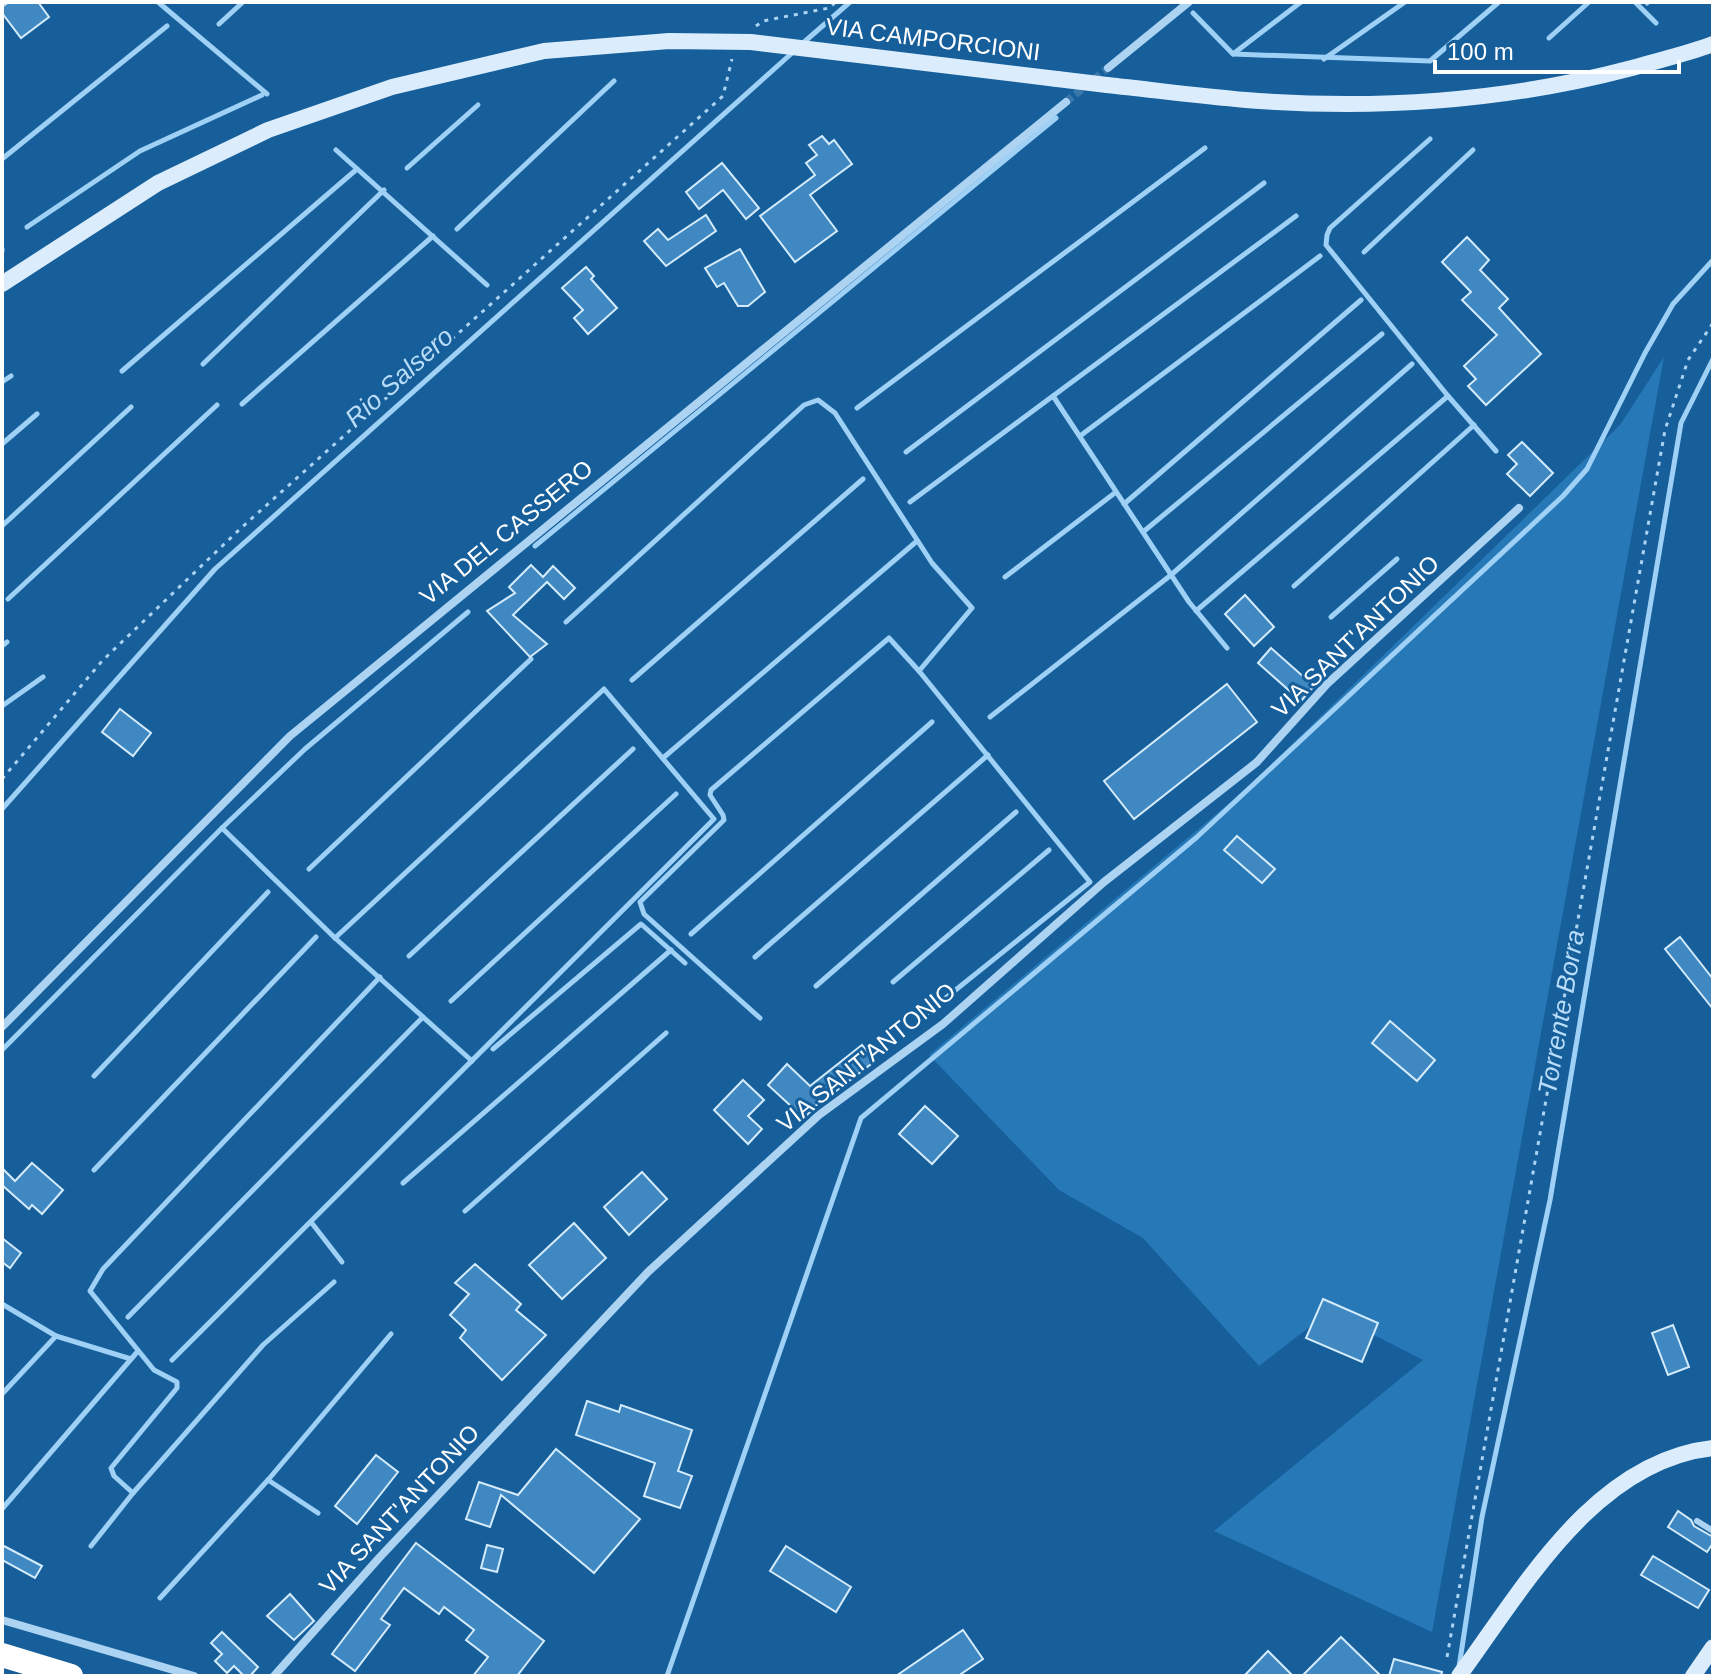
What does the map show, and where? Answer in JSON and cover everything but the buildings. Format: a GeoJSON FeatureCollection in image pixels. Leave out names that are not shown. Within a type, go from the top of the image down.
{"type":"FeatureCollection","features":[{"type":"Feature","properties":{"kind":"highway"},"geometry":{"type":"LineString","coordinates":[[2,1655],[71,1676]]}},
{"type":"Feature","properties":{"kind":"main road","name":"VIA CAMPORCIONI"},"geometry":{"type":"LineString","coordinates":[[2,284],[158,183],[268,130],[392,87],[544,51],[669,41],[744,42],[1248,100],[1346,103],[1474,98],[1589,79],[1713,44]]}},
{"type":"Feature","properties":{"kind":"main road"},"geometry":{"type":"LineString","coordinates":[[1459,1676],[1563,1536],[1593,1505],[1650,1467],[1683,1454],[1713,1448]]}},
{"type":"Feature","properties":{"kind":"main road"},"geometry":{"type":"LineString","coordinates":[[1693,1676],[1713,1647]]}},
{"type":"Feature","properties":{"kind":"street"},"geometry":{"type":"LineString","coordinates":[[1108,68],[1189,2]]}},
{"type":"Feature","properties":{"kind":"street","name":"VIA DEL CASSERO"},"geometry":{"type":"LineString","coordinates":[[2,1027],[290,736],[1066,102]]}},
{"type":"Feature","properties":{"kind":"street","name":"VIA SANT'ANTONIO"},"geometry":{"type":"LineString","coordinates":[[274,1676],[379,1558],[648,1272],[819,1115],[943,1024],[1104,882],[1257,762],[1327,684],[1519,508]]}},
{"type":"Feature","properties":{"kind":"street"},"geometry":{"type":"LineString","coordinates":[[2,1620],[194,1676]]}},
{"type":"Feature","properties":{"kind":"lane"},"geometry":{"type":"LineString","coordinates":[[1697,1521],[1713,1531]]}},
{"type":"Feature","properties":{"kind":"path"},"geometry":{"type":"LineString","coordinates":[[2,779],[103,660],[229,540],[723,96],[744,42],[763,21],[829,8],[836,2]]}},
{"type":"Feature","properties":{"kind":"path"},"geometry":{"type":"LineString","coordinates":[[1447,1657],[1665,430],[1688,360],[1713,323]]}},
{"type":"Feature","properties":{"kind":"shaded area"},"geometry":{"type":"Polygon","coordinates":[[[1664,357],[1432,1632],[1214,1531],[1423,1360],[1329,1312],[1259,1366],[1143,1238],[1059,1190],[929,1055],[1246,789],[1620,425],[1664,357]]]}},
{"type":"Feature","properties":{"kind":"waterway"},"geometry":{"type":"LineString","coordinates":[[158,2],[267,94]]}},
{"type":"Feature","properties":{"kind":"waterway"},"geometry":{"type":"LineString","coordinates":[[219,24],[243,2]]}},
{"type":"Feature","properties":{"kind":"waterway","name":"Rio Salsero"},"geometry":{"type":"LineString","coordinates":[[803,43],[850,2]]}},
{"type":"Feature","properties":{"kind":"waterway"},"geometry":{"type":"LineString","coordinates":[[1233,54],[1301,2]]}},
{"type":"Feature","properties":{"kind":"waterway"},"geometry":{"type":"LineString","coordinates":[[1324,59],[1405,2]]}},
{"type":"Feature","properties":{"kind":"waterway"},"geometry":{"type":"LineString","coordinates":[[1193,13],[1233,54],[1430,61],[1499,2]]}},
{"type":"Feature","properties":{"kind":"waterway"},"geometry":{"type":"LineString","coordinates":[[1549,38],[1589,2]]}},
{"type":"Feature","properties":{"kind":"waterway"},"geometry":{"type":"LineString","coordinates":[[1635,2],[1656,23]]}},
{"type":"Feature","properties":{"kind":"waterway"},"geometry":{"type":"LineString","coordinates":[[2,159],[167,26]]}},
{"type":"Feature","properties":{"kind":"waterway","name":"Rio Salsero"},"geometry":{"type":"LineString","coordinates":[[2,809],[215,569],[792,53]]}},
{"type":"Feature","properties":{"kind":"waterway"},"geometry":{"type":"LineString","coordinates":[[457,229],[614,81]]}},
{"type":"Feature","properties":{"kind":"waterway"},"geometry":{"type":"LineString","coordinates":[[27,227],[140,151],[262,95]]}},
{"type":"Feature","properties":{"kind":"waterway"},"geometry":{"type":"LineString","coordinates":[[407,168],[478,105]]}},
{"type":"Feature","properties":{"kind":"waterway"},"geometry":{"type":"LineString","coordinates":[[535,546],[1056,118]]}},
{"type":"Feature","properties":{"kind":"waterway"},"geometry":{"type":"LineString","coordinates":[[1430,139],[1330,228],[1326,245],[1496,451]]}},
{"type":"Feature","properties":{"kind":"waterway"},"geometry":{"type":"LineString","coordinates":[[857,408],[1205,148]]}},
{"type":"Feature","properties":{"kind":"waterway"},"geometry":{"type":"LineString","coordinates":[[336,150],[487,285]]}},
{"type":"Feature","properties":{"kind":"waterway"},"geometry":{"type":"LineString","coordinates":[[1364,252],[1473,150]]}},
{"type":"Feature","properties":{"kind":"waterway"},"geometry":{"type":"LineString","coordinates":[[122,371],[357,169]]}},
{"type":"Feature","properties":{"kind":"waterway"},"geometry":{"type":"LineString","coordinates":[[906,452],[1264,183]]}},
{"type":"Feature","properties":{"kind":"waterway"},"geometry":{"type":"LineString","coordinates":[[203,364],[384,190]]}},
{"type":"Feature","properties":{"kind":"waterway"},"geometry":{"type":"LineString","coordinates":[[910,502],[1296,216]]}},
{"type":"Feature","properties":{"kind":"waterway"},"geometry":{"type":"LineString","coordinates":[[242,404],[433,236]]}},
{"type":"Feature","properties":{"kind":"waterway"},"geometry":{"type":"LineString","coordinates":[[1080,436],[1320,256]]}},
{"type":"Feature","properties":{"kind":"waterway"},"geometry":{"type":"LineString","coordinates":[[667,1676],[861,1118],[1197,837],[1563,496],[1587,469],[1673,304],[1713,260]]}},
{"type":"Feature","properties":{"kind":"waterway"},"geometry":{"type":"LineString","coordinates":[[1124,504],[1361,300]]}},
{"type":"Feature","properties":{"kind":"waterway"},"geometry":{"type":"LineString","coordinates":[[1143,532],[1382,334]]}},
{"type":"Feature","properties":{"kind":"waterway","name":"Torrente Borra"},"geometry":{"type":"LineString","coordinates":[[1459,1667],[1482,1517],[1550,1200],[1681,423],[1713,359]]}},
{"type":"Feature","properties":{"kind":"waterway"},"geometry":{"type":"LineString","coordinates":[[990,717],[1171,575],[1412,364]]}},
{"type":"Feature","properties":{"kind":"waterway"},"geometry":{"type":"LineString","coordinates":[[2,382],[11,376]]}},
{"type":"Feature","properties":{"kind":"waterway"},"geometry":{"type":"LineString","coordinates":[[1053,396],[1189,602],[1227,648]]}},
{"type":"Feature","properties":{"kind":"waterway"},"geometry":{"type":"LineString","coordinates":[[1196,611],[1448,396]]}},
{"type":"Feature","properties":{"kind":"waterway"},"geometry":{"type":"LineString","coordinates":[[566,622],[804,405],[818,400],[835,413],[932,563],[972,608],[919,671],[1090,882],[922,1017]]}},
{"type":"Feature","properties":{"kind":"waterway"},"geometry":{"type":"LineString","coordinates":[[8,599],[217,405]]}},
{"type":"Feature","properties":{"kind":"waterway"},"geometry":{"type":"LineString","coordinates":[[2,526],[131,407]]}},
{"type":"Feature","properties":{"kind":"waterway"},"geometry":{"type":"LineString","coordinates":[[2,444],[37,414]]}},
{"type":"Feature","properties":{"kind":"waterway"},"geometry":{"type":"LineString","coordinates":[[1294,586],[1474,425]]}},
{"type":"Feature","properties":{"kind":"waterway"},"geometry":{"type":"LineString","coordinates":[[632,680],[863,479]]}},
{"type":"Feature","properties":{"kind":"waterway"},"geometry":{"type":"LineString","coordinates":[[1005,577],[1116,492]]}},
{"type":"Feature","properties":{"kind":"waterway"},"geometry":{"type":"LineString","coordinates":[[663,758],[917,541]]}},
{"type":"Feature","properties":{"kind":"waterway"},"geometry":{"type":"LineString","coordinates":[[1331,617],[1397,559]]}},
{"type":"Feature","properties":{"kind":"waterway"},"geometry":{"type":"LineString","coordinates":[[2,1050],[222,828],[305,749],[468,612]]}},
{"type":"Feature","properties":{"kind":"waterway"},"geometry":{"type":"LineString","coordinates":[[760,1018],[644,914],[640,902],[724,820],[710,795],[711,790],[889,638],[919,671]]}},
{"type":"Feature","properties":{"kind":"waterway"},"geometry":{"type":"LineString","coordinates":[[2,646],[7,642]]}},
{"type":"Feature","properties":{"kind":"waterway"},"geometry":{"type":"LineString","coordinates":[[309,869],[531,659]]}},
{"type":"Feature","properties":{"kind":"waterway"},"geometry":{"type":"LineString","coordinates":[[2,706],[43,677]]}},
{"type":"Feature","properties":{"kind":"waterway"},"geometry":{"type":"LineString","coordinates":[[172,1360],[714,819],[604,689],[335,938]]}},
{"type":"Feature","properties":{"kind":"waterway"},"geometry":{"type":"LineString","coordinates":[[691,934],[932,722]]}},
{"type":"Feature","properties":{"kind":"waterway"},"geometry":{"type":"LineString","coordinates":[[409,956],[633,749]]}},
{"type":"Feature","properties":{"kind":"waterway"},"geometry":{"type":"LineString","coordinates":[[755,957],[988,755]]}},
{"type":"Feature","properties":{"kind":"waterway"},"geometry":{"type":"LineString","coordinates":[[451,1001],[676,794]]}},
{"type":"Feature","properties":{"kind":"waterway"},"geometry":{"type":"LineString","coordinates":[[816,986],[1016,812]]}},
{"type":"Feature","properties":{"kind":"waterway"},"geometry":{"type":"LineString","coordinates":[[222,828],[335,938],[472,1061]]}},
{"type":"Feature","properties":{"kind":"waterway"},"geometry":{"type":"LineString","coordinates":[[893,982],[1049,850]]}},
{"type":"Feature","properties":{"kind":"waterway"},"geometry":{"type":"LineString","coordinates":[[94,1076],[268,892]]}},
{"type":"Feature","properties":{"kind":"waterway"},"geometry":{"type":"LineString","coordinates":[[493,1049],[641,924],[685,963]]}},
{"type":"Feature","properties":{"kind":"waterway"},"geometry":{"type":"LineString","coordinates":[[94,1170],[316,937]]}},
{"type":"Feature","properties":{"kind":"waterway"},"geometry":{"type":"LineString","coordinates":[[403,1183],[671,950]]}},
{"type":"Feature","properties":{"kind":"waterway"},"geometry":{"type":"LineString","coordinates":[[133,1493],[114,1476],[111,1468],[177,1388],[177,1382],[154,1370],[90,1291],[103,1269],[380,977]]}},
{"type":"Feature","properties":{"kind":"waterway"},"geometry":{"type":"LineString","coordinates":[[128,1317],[423,1017]]}},
{"type":"Feature","properties":{"kind":"waterway"},"geometry":{"type":"LineString","coordinates":[[465,1211],[666,1033]]}},
{"type":"Feature","properties":{"kind":"waterway"},"geometry":{"type":"LineString","coordinates":[[311,1222],[342,1262]]}},
{"type":"Feature","properties":{"kind":"waterway"},"geometry":{"type":"LineString","coordinates":[[91,1546],[133,1493],[263,1345],[334,1282]]}},
{"type":"Feature","properties":{"kind":"waterway"},"geometry":{"type":"LineString","coordinates":[[2,1304],[56,1336],[131,1359]]}},
{"type":"Feature","properties":{"kind":"waterway"},"geometry":{"type":"LineString","coordinates":[[160,1598],[268,1480],[391,1334]]}},
{"type":"Feature","properties":{"kind":"waterway"},"geometry":{"type":"LineString","coordinates":[[2,1394],[56,1336]]}},
{"type":"Feature","properties":{"kind":"waterway"},"geometry":{"type":"LineString","coordinates":[[2,1509],[138,1351]]}},
{"type":"Feature","properties":{"kind":"waterway"},"geometry":{"type":"LineString","coordinates":[[268,1480],[318,1513]]}},
{"type":"Feature","properties":{"kind":"tunnel"},"geometry":{"type":"LineString","coordinates":[[1066,102],[1108,68]]}}]}
